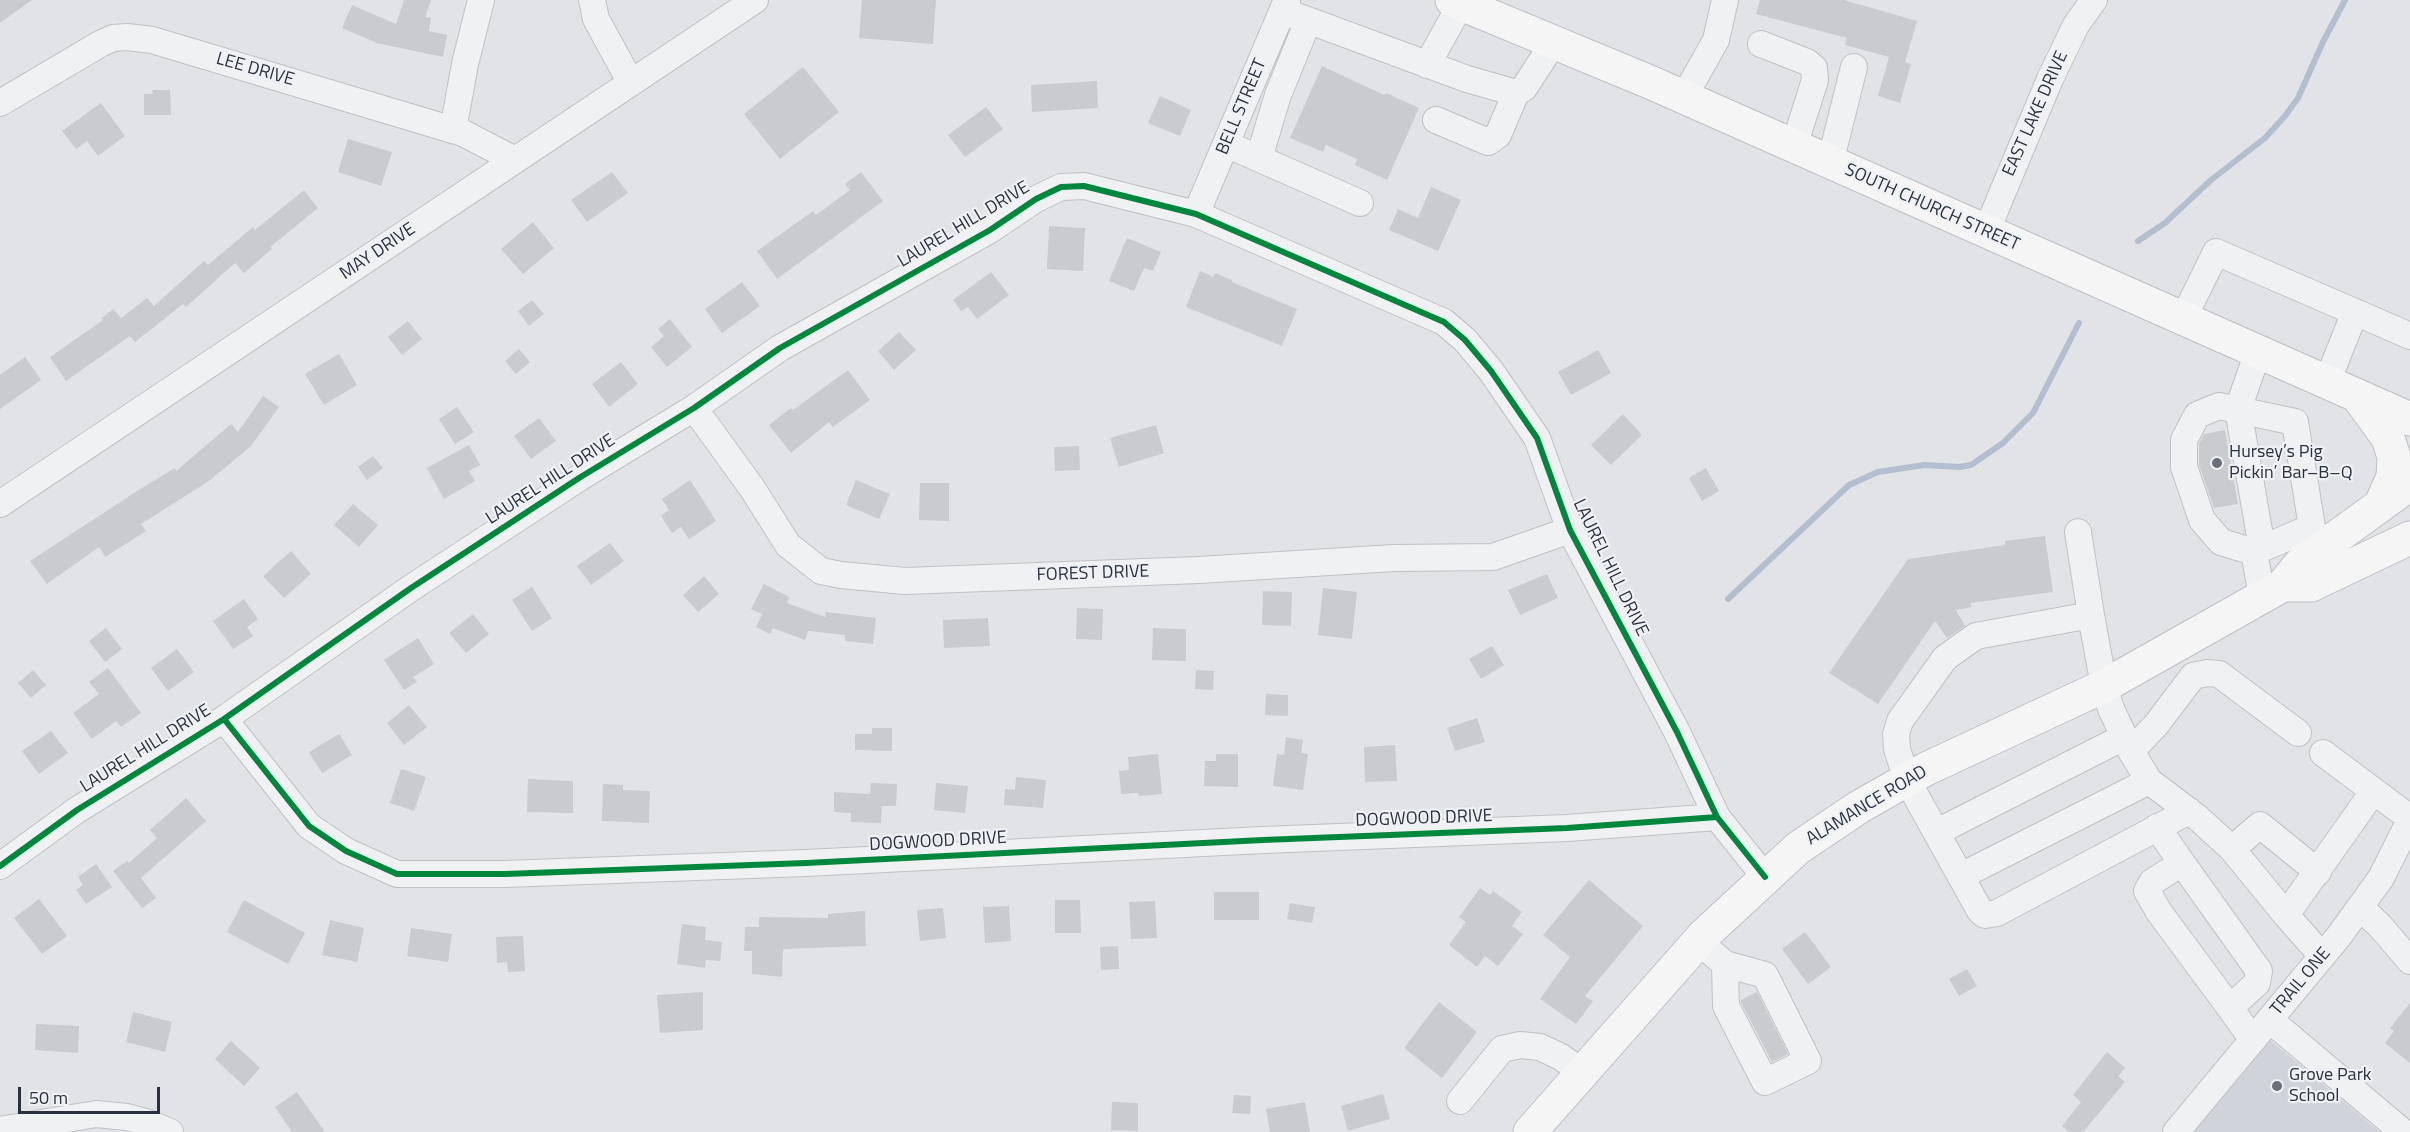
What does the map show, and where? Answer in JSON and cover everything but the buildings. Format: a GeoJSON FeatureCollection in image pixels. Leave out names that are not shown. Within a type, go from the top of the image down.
{"type":"FeatureCollection","features":[{"type":"Feature","properties":{"kind":"main road","name":"SOUTH CHURCH STREET"},"geometry":{"type":"LineString","coordinates":[[1457,2],[1684,97],[2410,419]]}},
{"type":"Feature","properties":{"kind":"main road"},"geometry":{"type":"LineString","coordinates":[[2357,395],[2388,438],[2394,457],[2393,477],[2380,506]]}},
{"type":"Feature","properties":{"kind":"main road","name":"ALAMANCE ROAD"},"geometry":{"type":"LineString","coordinates":[[1530,1132],[1698,942],[1798,848],[1859,807],[1907,780],[2104,686],[2272,591],[2302,562],[2410,484]]}},
{"type":"Feature","properties":{"kind":"main road","name":"ALAMANCE ROAD"},"geometry":{"type":"LineString","coordinates":[[2272,591],[2311,585],[2410,538]]}},
{"type":"Feature","properties":{"kind":"street"},"geometry":{"type":"LineString","coordinates":[[453,130],[465,64],[481,0]]}},
{"type":"Feature","properties":{"kind":"street"},"geometry":{"type":"LineString","coordinates":[[592,0],[596,19],[631,83]]}},
{"type":"Feature","properties":{"kind":"street","name":"MAY DRIVE"},"geometry":{"type":"LineString","coordinates":[[0,504],[755,0]]}},
{"type":"Feature","properties":{"kind":"street"},"geometry":{"type":"LineString","coordinates":[[1684,97],[1716,40],[1725,0]]}},
{"type":"Feature","properties":{"kind":"street","name":"EAST LAKE DRIVE"},"geometry":{"type":"LineString","coordinates":[[1986,232],[2050,79],[2076,26],[2094,0]]}},
{"type":"Feature","properties":{"kind":"street"},"geometry":{"type":"LineString","coordinates":[[1427,65],[1457,2]]}},
{"type":"Feature","properties":{"kind":"street"},"geometry":{"type":"LineString","coordinates":[[1285,6],[1308,21],[1427,65],[1516,93]]}},
{"type":"Feature","properties":{"kind":"street","name":"BELL STREET"},"geometry":{"type":"LineString","coordinates":[[1196,214],[1285,6]]}},
{"type":"Feature","properties":{"kind":"street"},"geometry":{"type":"LineString","coordinates":[[1259,158],[1278,94],[1308,21]]}},
{"type":"Feature","properties":{"kind":"street","name":"LEE DRIVE"},"geometry":{"type":"LineString","coordinates":[[0,103],[100,44],[113,38],[128,37],[164,43],[464,133],[515,160]]}},
{"type":"Feature","properties":{"kind":"street"},"geometry":{"type":"LineString","coordinates":[[1436,120],[1488,142],[1498,135],[1516,93],[1524,88],[1554,42]]}},
{"type":"Feature","properties":{"kind":"street"},"geometry":{"type":"LineString","coordinates":[[1761,44],[1807,62],[1814,68],[1815,80],[1794,146]]}},
{"type":"Feature","properties":{"kind":"street"},"geometry":{"type":"LineString","coordinates":[[1830,163],[1854,67]]}},
{"type":"Feature","properties":{"kind":"street"},"geometry":{"type":"LineString","coordinates":[[1226,144],[1360,203]]}},
{"type":"Feature","properties":{"kind":"street","name":"LAUREL HILL DRIVE"},"geometry":{"type":"LineString","coordinates":[[0,866],[77,810],[224,719],[411,588],[579,478],[694,408],[780,348],[990,230],[1036,199],[1061,187],[1084,186],[1196,214],[1444,322],[1464,340],[1491,371],[1537,438],[1570,530],[1677,732],[1717,817],[1765,877]]}},
{"type":"Feature","properties":{"kind":"street"},"geometry":{"type":"LineString","coordinates":[[2183,319],[2216,252],[2410,336]]}},
{"type":"Feature","properties":{"kind":"street"},"geometry":{"type":"LineString","coordinates":[[2327,382],[2355,312]]}},
{"type":"Feature","properties":{"kind":"street"},"geometry":{"type":"LineString","coordinates":[[2258,352],[2238,409],[2258,550],[2272,591]]}},
{"type":"Feature","properties":{"kind":"street"},"geometry":{"type":"LineString","coordinates":[[2219,406],[2295,422],[2312,527],[2258,550],[2221,542],[2202,520],[2184,467],[2184,440],[2197,415],[2219,406]]}},
{"type":"Feature","properties":{"kind":"street","name":"FOREST DRIVE"},"geometry":{"type":"LineString","coordinates":[[694,408],[752,488],[788,545],[821,571],[842,575],[905,581],[1199,570],[1394,558],[1493,557],[1570,530]]}},
{"type":"Feature","properties":{"kind":"street"},"geometry":{"type":"LineString","coordinates":[[2078,532],[2104,686],[2128,744],[2149,781],[2232,849],[2322,956]]}},
{"type":"Feature","properties":{"kind":"street"},"geometry":{"type":"LineString","coordinates":[[2091,615],[1976,636],[1945,658],[1900,721],[1896,734],[1897,749],[1907,780],[1980,911],[1985,915],[1997,913],[2188,811]]}},
{"type":"Feature","properties":{"kind":"street"},"geometry":{"type":"LineString","coordinates":[[1937,832],[2128,744],[2156,724],[2193,676],[2206,673],[2219,674],[2298,733]]}},
{"type":"Feature","properties":{"kind":"street","name":"DOGWOOD DRIVE"},"geometry":{"type":"LineString","coordinates":[[224,719],[309,826],[346,851],[397,874],[517,873],[818,863],[1263,840],[1567,828],[1717,817]]}},
{"type":"Feature","properties":{"kind":"street"},"geometry":{"type":"LineString","coordinates":[[2323,753],[2410,819]]}},
{"type":"Feature","properties":{"kind":"street"},"geometry":{"type":"LineString","coordinates":[[1961,876],[2149,781]]}},
{"type":"Feature","properties":{"kind":"street"},"geometry":{"type":"LineString","coordinates":[[2286,915],[2373,792]]}},
{"type":"Feature","properties":{"kind":"street","name":"TRAIL ONE"},"geometry":{"type":"LineString","coordinates":[[2176,1132],[2270,1020],[2360,907],[2381,878],[2410,819]]}},
{"type":"Feature","properties":{"kind":"street"},"geometry":{"type":"LineString","coordinates":[[2232,849],[2260,825],[2318,872]]}},
{"type":"Feature","properties":{"kind":"street"},"geometry":{"type":"LineString","coordinates":[[2157,827],[2259,971],[2257,983],[2230,1008]]}},
{"type":"Feature","properties":{"kind":"street"},"geometry":{"type":"LineString","coordinates":[[2182,863],[2151,882],[2147,891],[2159,912],[2253,1040]]}},
{"type":"Feature","properties":{"kind":"street"},"geometry":{"type":"LineString","coordinates":[[2360,907],[2410,961]]}},
{"type":"Feature","properties":{"kind":"street"},"geometry":{"type":"LineString","coordinates":[[1698,942],[1725,964]]}},
{"type":"Feature","properties":{"kind":"street"},"geometry":{"type":"LineString","coordinates":[[2270,1020],[2403,1132]]}},
{"type":"Feature","properties":{"kind":"street"},"geometry":{"type":"LineString","coordinates":[[1460,1101],[1502,1049],[1520,1045],[1540,1047],[1561,1056],[1582,1072]]}},
{"type":"Feature","properties":{"kind":"street"},"geometry":{"type":"LineString","coordinates":[[0,1130],[96,1114],[128,1117],[170,1132]]}},
{"type":"Feature","properties":{"kind":"shaded area","name":"Grove Park School"},"geometry":{"type":"Polygon","coordinates":[[[2270,1040],[2380,1132],[2189,1132],[2270,1040]]]}},
{"type":"Feature","properties":{"kind":"waterway"},"geometry":{"type":"LineString","coordinates":[[2138,241],[2165,223],[2211,180],[2265,138],[2285,116],[2298,98],[2345,0]]}},
{"type":"Feature","properties":{"kind":"waterway"},"geometry":{"type":"LineString","coordinates":[[1728,599],[1849,485],[1878,472],[1924,465],[1960,467],[1971,465],[2003,443],[2033,413],[2079,323]]}},
{"type":"Feature","properties":{"kind":"cycle path"},"geometry":{"type":"LineString","coordinates":[[0,866],[77,810],[224,719],[411,588],[579,478],[694,408],[780,348],[990,230],[1036,199],[1061,187],[1084,186],[1196,214],[1444,322],[1465,340],[1491,371],[1537,438],[1570,530],[1677,732],[1717,817],[1765,877]]}},
{"type":"Feature","properties":{"kind":"cycle path"},"geometry":{"type":"LineString","coordinates":[[224,719],[309,826],[346,851],[397,874],[505,874],[806,863],[1263,840],[1567,828],[1717,817]]}},
{"type":"Feature","properties":{"kind":"place","name":"Hursey’s Pig Pickin’ Bar–B–Q"},"geometry":{"type":"Point","coordinates":[2217,463]}},
{"type":"Feature","properties":{"kind":"place","name":"Grove Park School"},"geometry":{"type":"Point","coordinates":[2277,1086]}}]}
